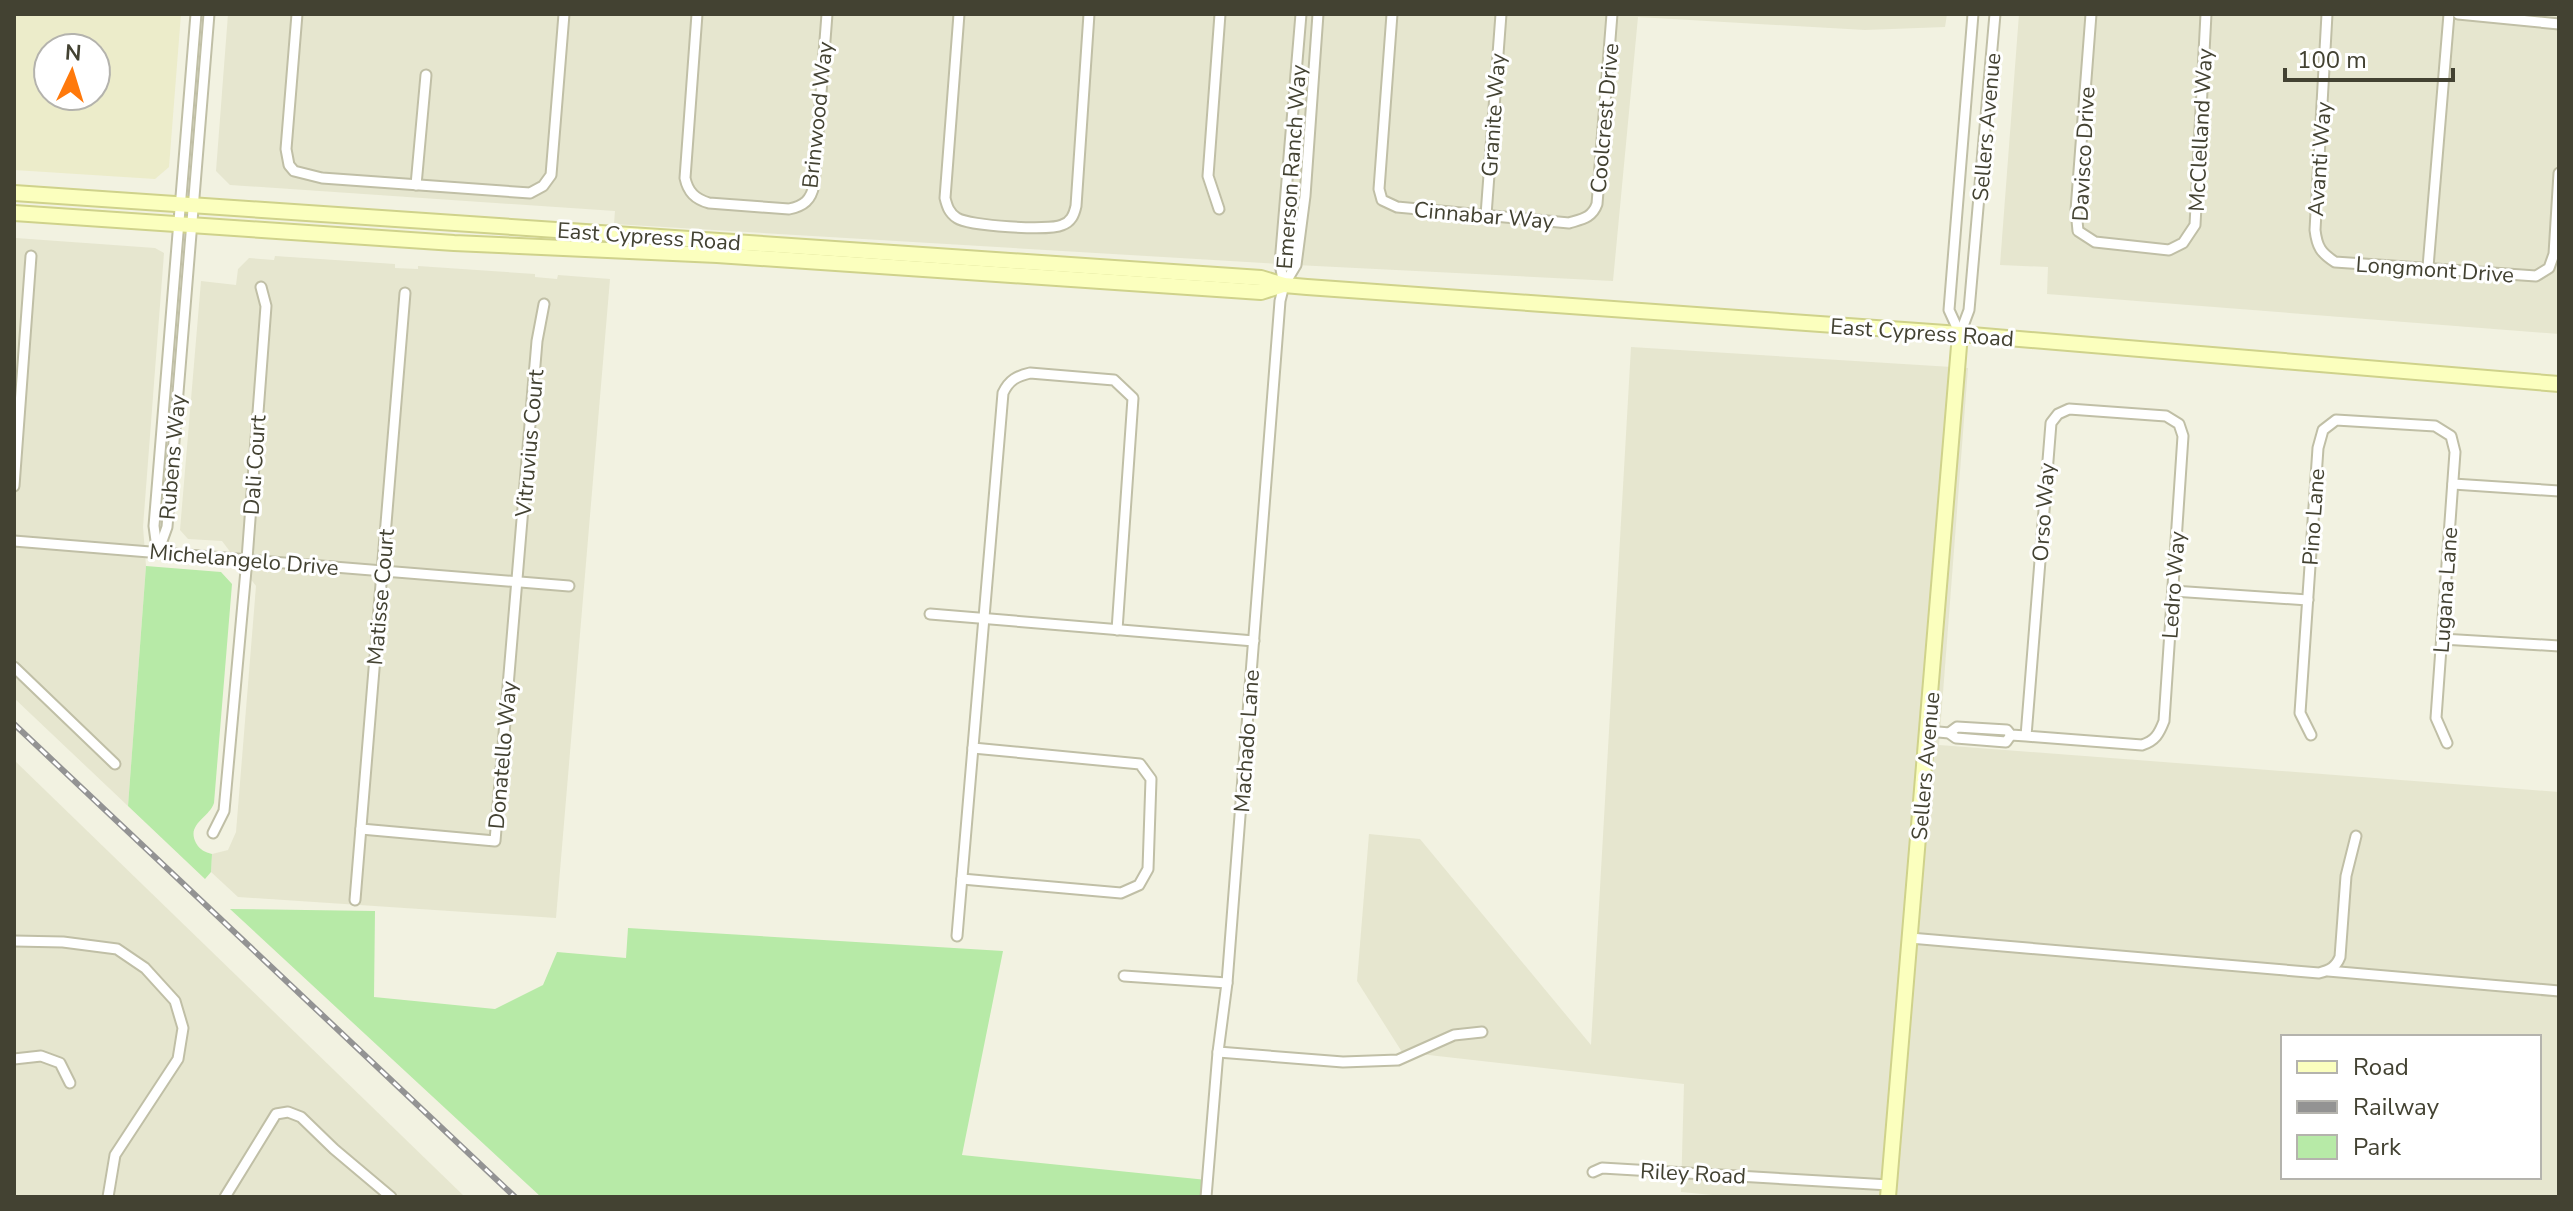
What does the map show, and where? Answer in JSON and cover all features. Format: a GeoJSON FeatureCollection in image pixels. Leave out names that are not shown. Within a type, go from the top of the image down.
{"type":"FeatureCollection","features":[{"type":"Feature","properties":{"kind":"street"},"geometry":{"type":"LineString","coordinates":[[187,204],[196,14]]}},
{"type":"Feature","properties":{"kind":"street"},"geometry":{"type":"LineString","coordinates":[[187,204],[209,14]]}},
{"type":"Feature","properties":{"kind":"street"},"geometry":{"type":"LineString","coordinates":[[297,14],[286,149],[289,165],[294,171],[304,175],[530,193],[543,186],[551,175],[564,14]]}},
{"type":"Feature","properties":{"kind":"street","name":"Brinwood Way"},"geometry":{"type":"LineString","coordinates":[[697,14],[685,178],[687,188],[700,201],[709,203],[789,209],[807,202],[814,185],[827,14]]}},
{"type":"Feature","properties":{"kind":"street"},"geometry":{"type":"LineString","coordinates":[[959,14],[945,198],[947,208],[953,216],[971,223],[1051,229],[1066,224],[1076,206],[1089,14]]}},
{"type":"Feature","properties":{"kind":"street"},"geometry":{"type":"LineString","coordinates":[[1219,209],[1208,176],[1220,14]]}},
{"type":"Feature","properties":{"kind":"street","name":"Emerson Ranch Way"},"geometry":{"type":"LineString","coordinates":[[1284,285],[1280,264],[1301,14]]}},
{"type":"Feature","properties":{"kind":"street","name":"Emerson Ranch Way"},"geometry":{"type":"LineString","coordinates":[[1284,285],[1296,265],[1305,196],[1318,14]]}},
{"type":"Feature","properties":{"kind":"street","name":"Cinnabar Way"},"geometry":{"type":"LineString","coordinates":[[1392,14],[1379,189],[1382,200],[1397,207],[1569,223],[1587,218]]}},
{"type":"Feature","properties":{"kind":"street","name":"Granite Way"},"geometry":{"type":"LineString","coordinates":[[1486,215],[1501,14]]}},
{"type":"Feature","properties":{"kind":"street","name":"Coolcrest Drive"},"geometry":{"type":"LineString","coordinates":[[1587,218],[1597,204],[1612,14]]}},
{"type":"Feature","properties":{"kind":"street","name":"Sellers Avenue"},"geometry":{"type":"LineString","coordinates":[[1960,334],[1949,310],[1973,14]]}},
{"type":"Feature","properties":{"kind":"street","name":"Sellers Avenue"},"geometry":{"type":"LineString","coordinates":[[1888,1191],[1960,334],[1969,310],[1995,14]]}},
{"type":"Feature","properties":{"kind":"street","name":"Davisco Drive"},"geometry":{"type":"LineString","coordinates":[[2091,14],[2076,210],[2078,231],[2095,242],[2169,250],[2183,243]]}},
{"type":"Feature","properties":{"kind":"street","name":"McClelland Way"},"geometry":{"type":"LineString","coordinates":[[2183,243],[2195,225],[2206,14]]}},
{"type":"Feature","properties":{"kind":"street","name":"Avanti Way"},"geometry":{"type":"LineString","coordinates":[[2322,254],[2316,245],[2315,230],[2327,14]]}},
{"type":"Feature","properties":{"kind":"street"},"geometry":{"type":"LineString","coordinates":[[2428,267],[2449,14]]}},
{"type":"Feature","properties":{"kind":"street"},"geometry":{"type":"LineString","coordinates":[[2458,14],[2559,24]]}},
{"type":"Feature","properties":{"kind":"street"},"geometry":{"type":"LineString","coordinates":[[416,185],[426,75]]}},
{"type":"Feature","properties":{"kind":"street","name":"Longmont Drive"},"geometry":{"type":"LineString","coordinates":[[2322,254],[2335,262],[2536,276],[2549,268],[2554,254],[2559,173]]}},
{"type":"Feature","properties":{"kind":"street","name":"East Cypress Road"},"geometry":{"type":"LineString","coordinates":[[14,193],[1261,278],[1284,285],[1960,334],[2559,384]]}},
{"type":"Feature","properties":{"kind":"street","name":"Rubens Way"},"geometry":{"type":"LineString","coordinates":[[158,552],[154,526],[187,204]]}},
{"type":"Feature","properties":{"kind":"street","name":"East Cypress Road"},"geometry":{"type":"LineString","coordinates":[[14,213],[454,243],[717,255],[1261,292],[1284,285]]}},
{"type":"Feature","properties":{"kind":"street"},"geometry":{"type":"LineString","coordinates":[[14,486],[31,256]]}},
{"type":"Feature","properties":{"kind":"street","name":"Machado Lane"},"geometry":{"type":"LineString","coordinates":[[1206,1197],[1227,983],[1280,301],[1284,285]]}},
{"type":"Feature","properties":{"kind":"street","name":"Dali Court"},"geometry":{"type":"LineString","coordinates":[[213,833],[224,811],[247,559],[266,306],[261,287]]}},
{"type":"Feature","properties":{"kind":"street","name":"Matisse Court"},"geometry":{"type":"LineString","coordinates":[[355,900],[405,293]]}},
{"type":"Feature","properties":{"kind":"street","name":"Vitruvius Court"},"geometry":{"type":"LineString","coordinates":[[517,582],[537,341],[544,304]]}},
{"type":"Feature","properties":{"kind":"street"},"geometry":{"type":"LineString","coordinates":[[957,936],[1003,393],[1008,382],[1030,373],[1114,380],[1133,398],[1117,630]]}},
{"type":"Feature","properties":{"kind":"street","name":"Orso Way"},"geometry":{"type":"LineString","coordinates":[[2026,736],[2051,423],[2058,414],[2069,409],[2166,416],[2179,424]]}},
{"type":"Feature","properties":{"kind":"street","name":"Pino Lane"},"geometry":{"type":"LineString","coordinates":[[2311,735],[2300,713],[2318,448],[2323,430],[2336,420],[2435,426],[2451,436]]}},
{"type":"Feature","properties":{"kind":"street","name":"Ledro Way"},"geometry":{"type":"LineString","coordinates":[[2026,736],[2142,745],[2152,742],[2160,732],[2164,721],[2183,436],[2179,424]]}},
{"type":"Feature","properties":{"kind":"street","name":"Lugana Lane"},"geometry":{"type":"LineString","coordinates":[[2447,743],[2436,718],[2455,452],[2451,436]]}},
{"type":"Feature","properties":{"kind":"street"},"geometry":{"type":"LineString","coordinates":[[2453,484],[2559,491]]}},
{"type":"Feature","properties":{"kind":"street","name":"Michelangelo Drive"},"geometry":{"type":"LineString","coordinates":[[14,541],[569,586]]}},
{"type":"Feature","properties":{"kind":"street","name":"Donatello Way"},"geometry":{"type":"LineString","coordinates":[[361,829],[495,841],[517,582]]}},
{"type":"Feature","properties":{"kind":"street"},"geometry":{"type":"LineString","coordinates":[[2173,591],[2308,600]]}},
{"type":"Feature","properties":{"kind":"street"},"geometry":{"type":"LineString","coordinates":[[930,614],[1254,641]]}},
{"type":"Feature","properties":{"kind":"street"},"geometry":{"type":"LineString","coordinates":[[2442,639],[2559,646]]}},
{"type":"Feature","properties":{"kind":"street"},"geometry":{"type":"LineString","coordinates":[[14,667],[115,764]]}},
{"type":"Feature","properties":{"kind":"street"},"geometry":{"type":"LineString","coordinates":[[1928,731],[1949,733],[1956,738],[2006,742],[2011,735],[2026,736]]}},
{"type":"Feature","properties":{"kind":"street"},"geometry":{"type":"LineString","coordinates":[[962,879],[1121,893],[1139,885],[1148,869],[1151,779],[1140,764],[973,748]]}},
{"type":"Feature","properties":{"kind":"street"},"geometry":{"type":"LineString","coordinates":[[2328,971],[2337,965],[2340,957],[2346,876],[2356,836]]}},
{"type":"Feature","properties":{"kind":"street"},"geometry":{"type":"LineString","coordinates":[[1910,938],[2559,991]]}},
{"type":"Feature","properties":{"kind":"street"},"geometry":{"type":"LineString","coordinates":[[14,941],[63,942],[117,949],[145,968],[175,1001],[183,1028],[178,1059],[115,1155],[108,1197]]}},
{"type":"Feature","properties":{"kind":"street"},"geometry":{"type":"LineString","coordinates":[[1124,976],[1227,983]]}},
{"type":"Feature","properties":{"kind":"street"},"geometry":{"type":"LineString","coordinates":[[1218,1052],[1343,1062],[1398,1060],[1454,1035],[1482,1032]]}},
{"type":"Feature","properties":{"kind":"street"},"geometry":{"type":"LineString","coordinates":[[14,1059],[41,1056],[60,1063],[70,1083]]}},
{"type":"Feature","properties":{"kind":"street"},"geometry":{"type":"LineString","coordinates":[[225,1197],[276,1114],[288,1112],[301,1117],[391,1197]]}},
{"type":"Feature","properties":{"kind":"street","name":"Riley Road"},"geometry":{"type":"LineString","coordinates":[[1593,1172],[1602,1168],[1888,1191]]}},
{"type":"Feature","properties":{"kind":"shaded area"},"geometry":{"type":"Polygon","coordinates":[[[14,14],[181,14],[169,167],[155,179],[14,170],[14,14]]]}},
{"type":"Feature","properties":{"kind":"shaded area"},"geometry":{"type":"Polygon","coordinates":[[[228,14],[1947,14],[1945,27],[1865,30],[1638,17],[1613,281],[614,224],[615,211],[230,185],[216,171],[228,14]]]}},
{"type":"Feature","properties":{"kind":"shaded area"},"geometry":{"type":"Polygon","coordinates":[[[2019,14],[2559,14],[2559,334],[2047,294],[2048,267],[2000,265],[2019,14]]]}},
{"type":"Feature","properties":{"kind":"shaded area"},"geometry":{"type":"Polygon","coordinates":[[[16,238],[155,248],[164,253],[143,527],[146,566],[128,806],[14,698],[16,238]]]}},
{"type":"Feature","properties":{"kind":"shaded area"},"geometry":{"type":"Polygon","coordinates":[[[275,256],[395,264],[395,268],[418,269],[418,266],[535,274],[535,277],[557,279],[558,275],[610,279],[556,918],[238,897],[211,872],[212,854],[228,850],[236,832],[256,586],[222,541],[188,539],[180,530],[201,281],[236,285],[238,269],[249,258],[274,260],[275,256]]]}},
{"type":"Feature","properties":{"kind":"shaded area"},"geometry":{"type":"Polygon","coordinates":[[[1631,347],[1968,368],[1939,745],[2559,792],[2559,1197],[1733,1197],[1681,1192],[1684,1084],[1402,1052],[1357,981],[1369,834],[1420,839],[1591,1045],[1631,347]]]}},
{"type":"Feature","properties":{"kind":"shaded area"},"geometry":{"type":"Polygon","coordinates":[[[14,760],[465,1197],[14,1197],[14,760]]]}},
{"type":"Feature","properties":{"kind":"green space"},"geometry":{"type":"Polygon","coordinates":[[[146,566],[221,572],[232,584],[214,803],[194,831],[198,845],[212,854],[211,872],[205,879],[128,806],[146,566]]]}},
{"type":"Feature","properties":{"kind":"green space"},"geometry":{"type":"Polygon","coordinates":[[[230,909],[375,911],[374,997],[495,1009],[543,985],[557,952],[626,958],[628,928],[1003,951],[962,1155],[1207,1180],[1207,1197],[541,1197],[230,909]]]}},
{"type":"Feature","properties":{"kind":"railway"},"geometry":{"type":"LineString","coordinates":[[14,724],[515,1197]]}}]}
